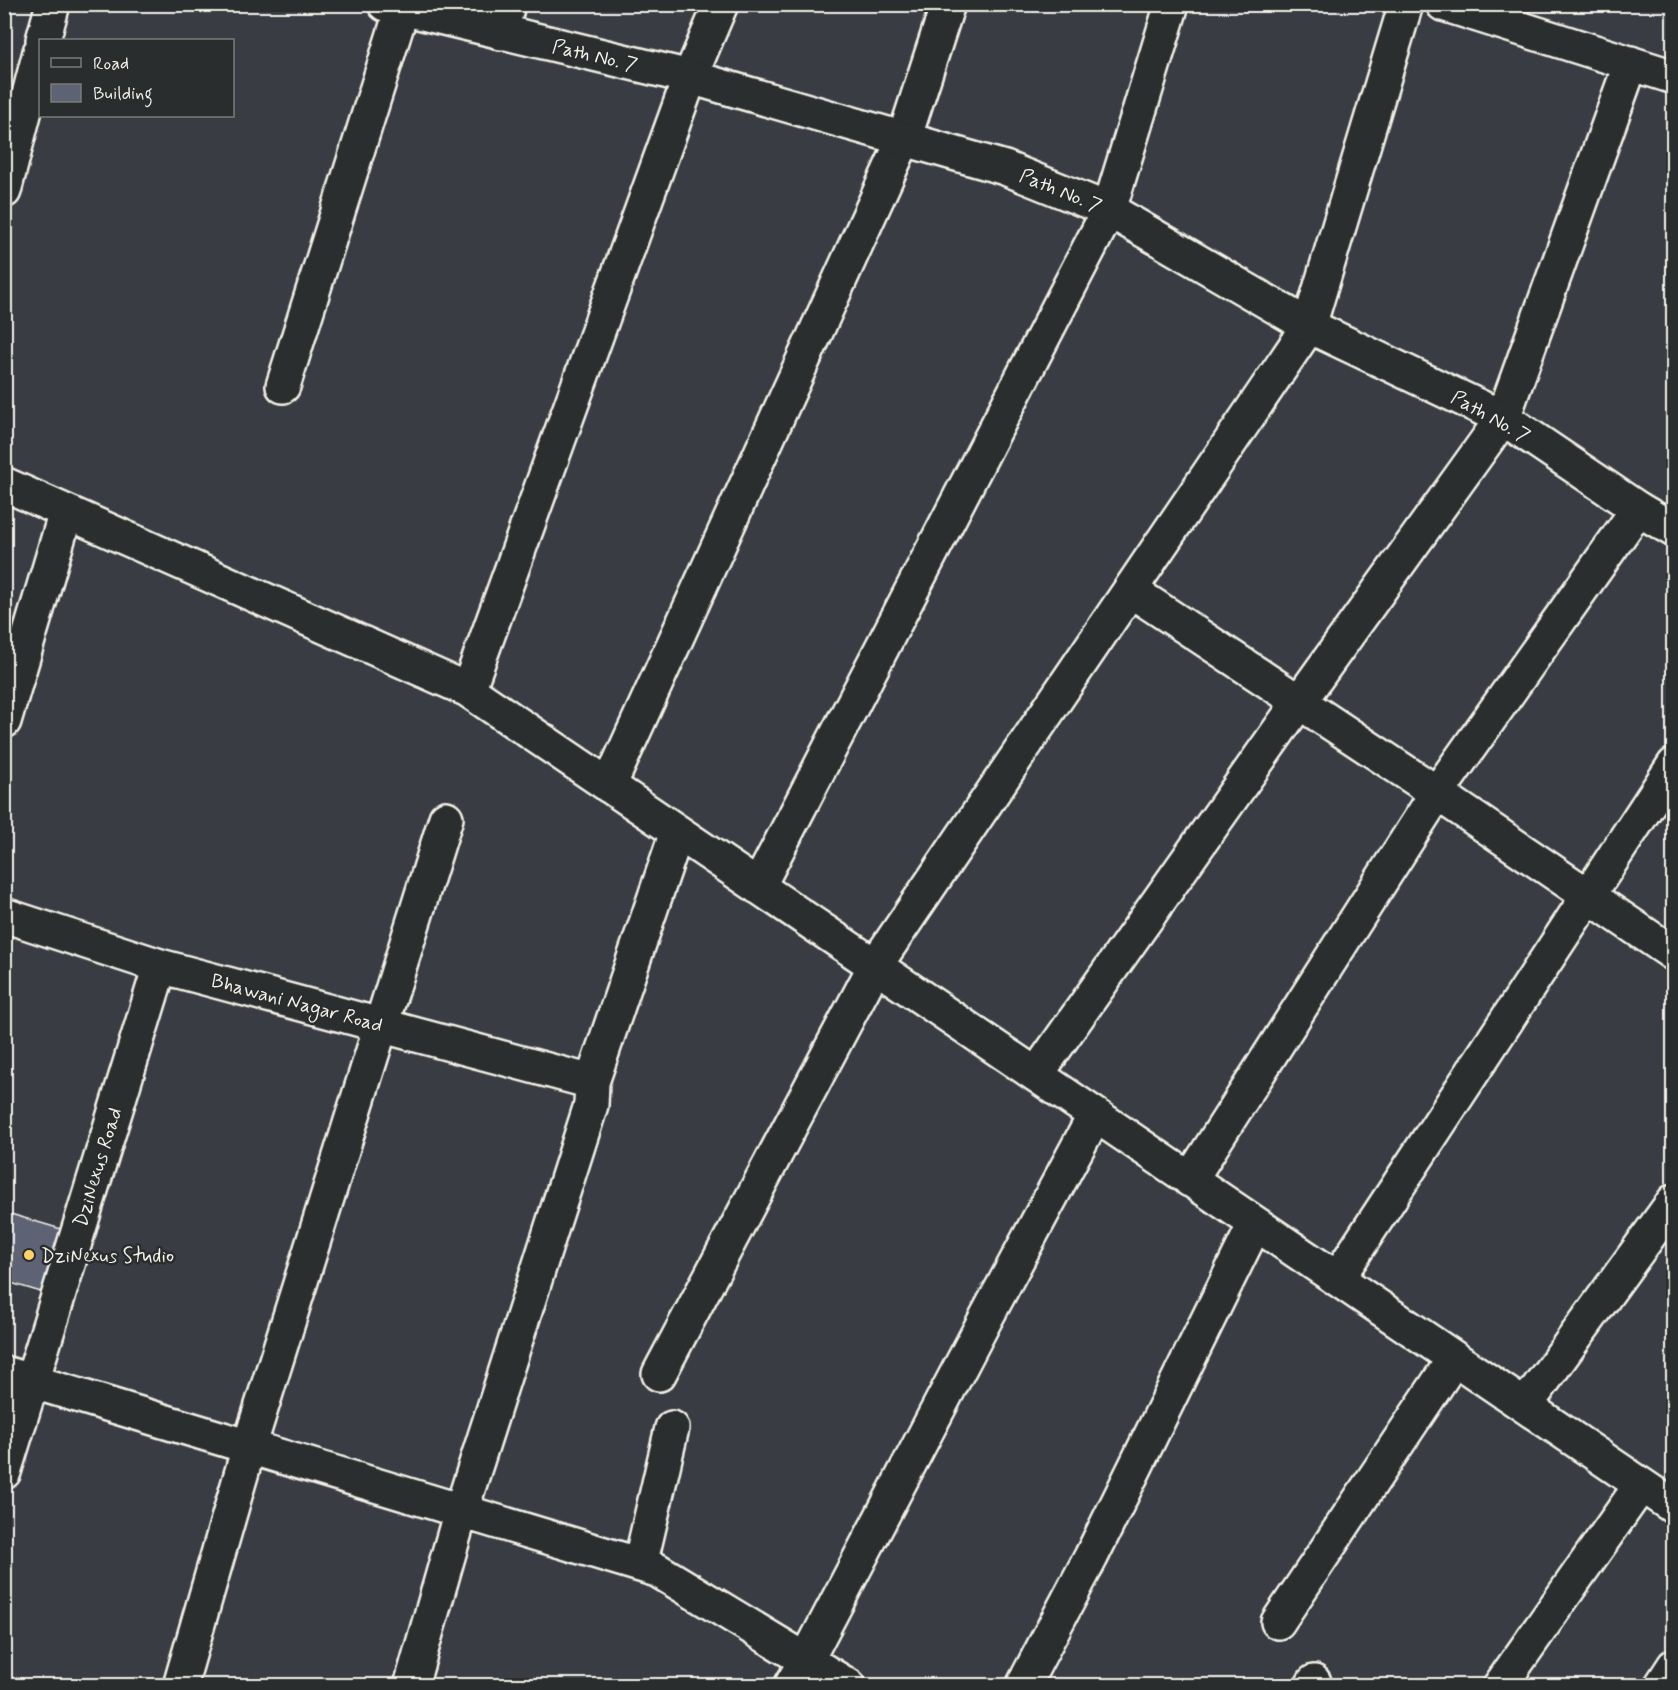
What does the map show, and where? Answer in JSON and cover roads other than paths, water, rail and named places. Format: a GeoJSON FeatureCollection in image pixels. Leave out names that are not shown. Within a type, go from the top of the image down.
{"type":"FeatureCollection","features":[{"type":"Feature","properties":{"kind":"street"},"geometry":{"type":"LineString","coordinates":[[43,39],[53,4]]}},
{"type":"Feature","properties":{"kind":"street"},"geometry":{"type":"LineString","coordinates":[[468,690],[690,77],[721,4]]}},
{"type":"Feature","properties":{"kind":"street"},"geometry":{"type":"LineString","coordinates":[[609,786],[904,139],[948,4]]}},
{"type":"Feature","properties":{"kind":"street"},"geometry":{"type":"LineString","coordinates":[[758,887],[1109,210],[1172,4]]}},
{"type":"Feature","properties":{"kind":"street"},"geometry":{"type":"LineString","coordinates":[[659,1374],[875,966],[1309,326],[1406,4]]}},
{"type":"Feature","properties":{"kind":"street"},"geometry":{"type":"LineString","coordinates":[[1443,4],[1491,12],[1631,63],[1674,76]]}},
{"type":"Feature","properties":{"kind":"street"},"geometry":{"type":"LineString","coordinates":[[283,386],[394,7]]}},
{"type":"Feature","properties":{"kind":"street","name":"Path No. 7"},"geometry":{"type":"LineString","coordinates":[[394,7],[505,19],[690,77],[1005,168],[1109,210],[1309,326],[1503,418],[1638,509],[1674,530]]}},
{"type":"Feature","properties":{"kind":"street"},"geometry":{"type":"LineString","coordinates":[[4,191],[39,55]]}},
{"type":"Feature","properties":{"kind":"street"},"geometry":{"type":"LineString","coordinates":[[1036,1075],[1503,418],[1631,63]]}},
{"type":"Feature","properties":{"kind":"street"},"geometry":{"type":"LineString","coordinates":[[4,484],[468,690],[1674,1508]]}},
{"type":"Feature","properties":{"kind":"street"},"geometry":{"type":"LineString","coordinates":[[1190,1180],[1437,793],[1638,509]]}},
{"type":"Feature","properties":{"kind":"street"},"geometry":{"type":"LineString","coordinates":[[4,721],[66,512]]}},
{"type":"Feature","properties":{"kind":"street"},"geometry":{"type":"LineString","coordinates":[[1130,590],[1437,793],[1674,954]]}},
{"type":"Feature","properties":{"kind":"street"},"geometry":{"type":"LineString","coordinates":[[1337,1279],[1674,765]]}},
{"type":"Feature","properties":{"kind":"street"},"geometry":{"type":"LineString","coordinates":[[180,1686],[249,1447],[446,818]]}},
{"type":"Feature","properties":{"kind":"street"},"geometry":{"type":"LineString","coordinates":[[411,1686],[461,1511],[591,1105],[591,1082],[677,832]]}},
{"type":"Feature","properties":{"kind":"street","name":"Bhawani Nagar Road"},"geometry":{"type":"LineString","coordinates":[[4,915],[160,966],[591,1082]]}},
{"type":"Feature","properties":{"kind":"street","name":"DziNexus Road"},"geometry":{"type":"LineString","coordinates":[[4,1472],[18,1377],[160,966]]}},
{"type":"Feature","properties":{"kind":"street"},"geometry":{"type":"LineString","coordinates":[[799,1672],[1095,1115]]}},
{"type":"Feature","properties":{"kind":"street"},"geometry":{"type":"LineString","coordinates":[[1525,1406],[1674,1201]]}},
{"type":"Feature","properties":{"kind":"street"},"geometry":{"type":"LineString","coordinates":[[1023,1686],[1091,1557],[1255,1224]]}},
{"type":"Feature","properties":{"kind":"street"},"geometry":{"type":"LineString","coordinates":[[1278,1622],[1454,1359]]}},
{"type":"Feature","properties":{"kind":"street"},"geometry":{"type":"LineString","coordinates":[[18,1377],[657,1570],[799,1672],[849,1686]]}},
{"type":"Feature","properties":{"kind":"street"},"geometry":{"type":"LineString","coordinates":[[640,1565],[672,1428]]}},
{"type":"Feature","properties":{"kind":"street"},"geometry":{"type":"LineString","coordinates":[[1500,1686],[1641,1485]]}},
{"type":"Feature","properties":{"kind":"street"},"geometry":{"type":"LineString","coordinates":[[1661,1686],[1674,1666]]}},
{"type":"Feature","properties":{"kind":"place","name":"DziNexus Studio"},"geometry":{"type":"Point","coordinates":[29,1255]}}]}
